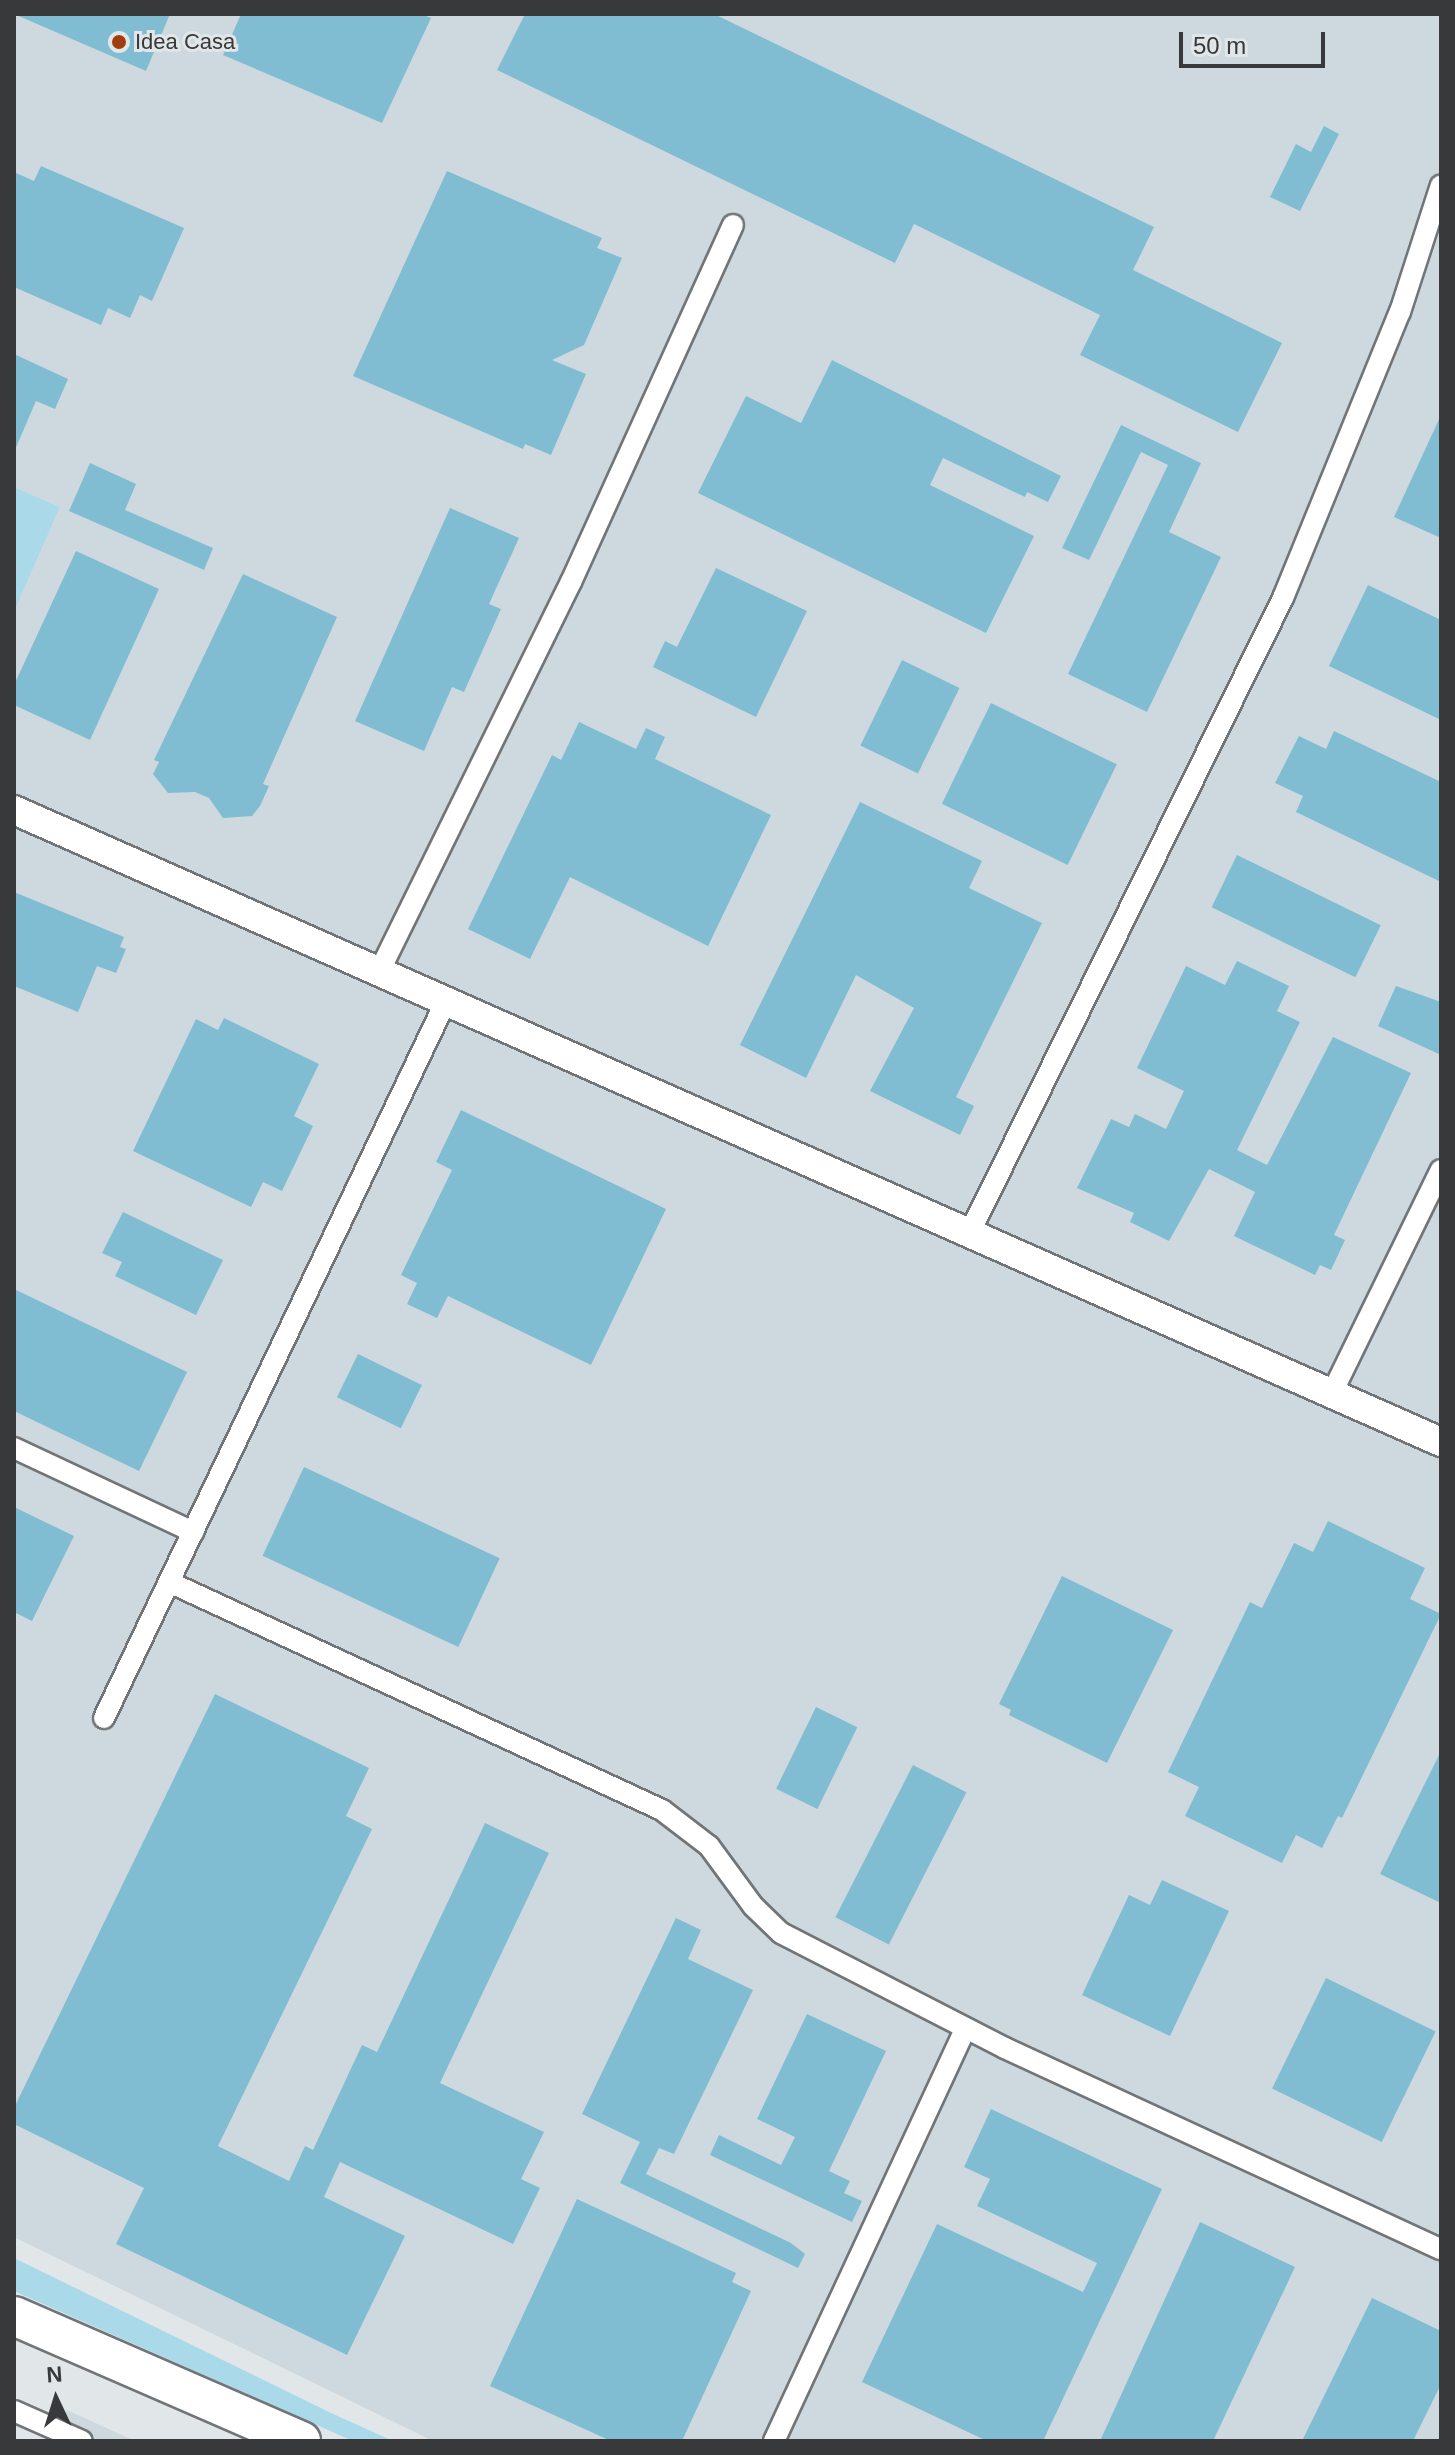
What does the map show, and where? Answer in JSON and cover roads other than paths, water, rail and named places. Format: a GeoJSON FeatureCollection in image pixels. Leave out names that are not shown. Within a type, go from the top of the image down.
{"type":"FeatureCollection","features":[{"type":"Feature","properties":{"kind":"highway"},"geometry":{"type":"LineString","coordinates":[[14,2316],[301,2441]]}},
{"type":"Feature","properties":{"kind":"highway"},"geometry":{"type":"LineString","coordinates":[[14,2344],[238,2441]]}},
{"type":"Feature","properties":{"kind":"street"},"geometry":{"type":"LineString","coordinates":[[971,1230],[1283,598],[1400,312],[1441,185]]}},
{"type":"Feature","properties":{"kind":"street"},"geometry":{"type":"LineString","coordinates":[[379,972],[571,582],[733,225]]}},
{"type":"Feature","properties":{"kind":"street"},"geometry":{"type":"LineString","coordinates":[[14,810],[971,1230],[1441,1442]]}},
{"type":"Feature","properties":{"kind":"street"},"geometry":{"type":"LineString","coordinates":[[104,1718],[446,1001]]}},
{"type":"Feature","properties":{"kind":"street"},"geometry":{"type":"LineString","coordinates":[[1332,1393],[1441,1170]]}},
{"type":"Feature","properties":{"kind":"street"},"geometry":{"type":"LineString","coordinates":[[14,1448],[193,1532]]}},
{"type":"Feature","properties":{"kind":"street"},"geometry":{"type":"LineString","coordinates":[[169,1582],[662,1810],[709,1846],[753,1906],[781,1933],[966,2028],[1441,2249]]}},
{"type":"Feature","properties":{"kind":"street"},"geometry":{"type":"LineString","coordinates":[[774,2441],[966,2028]]}},
{"type":"Feature","properties":{"kind":"street"},"geometry":{"type":"LineString","coordinates":[[14,2411],[82,2441]]}},
{"type":"Feature","properties":{"kind":"place","name":"Idea Casa"},"geometry":{"type":"Point","coordinates":[119,42]}}]}
